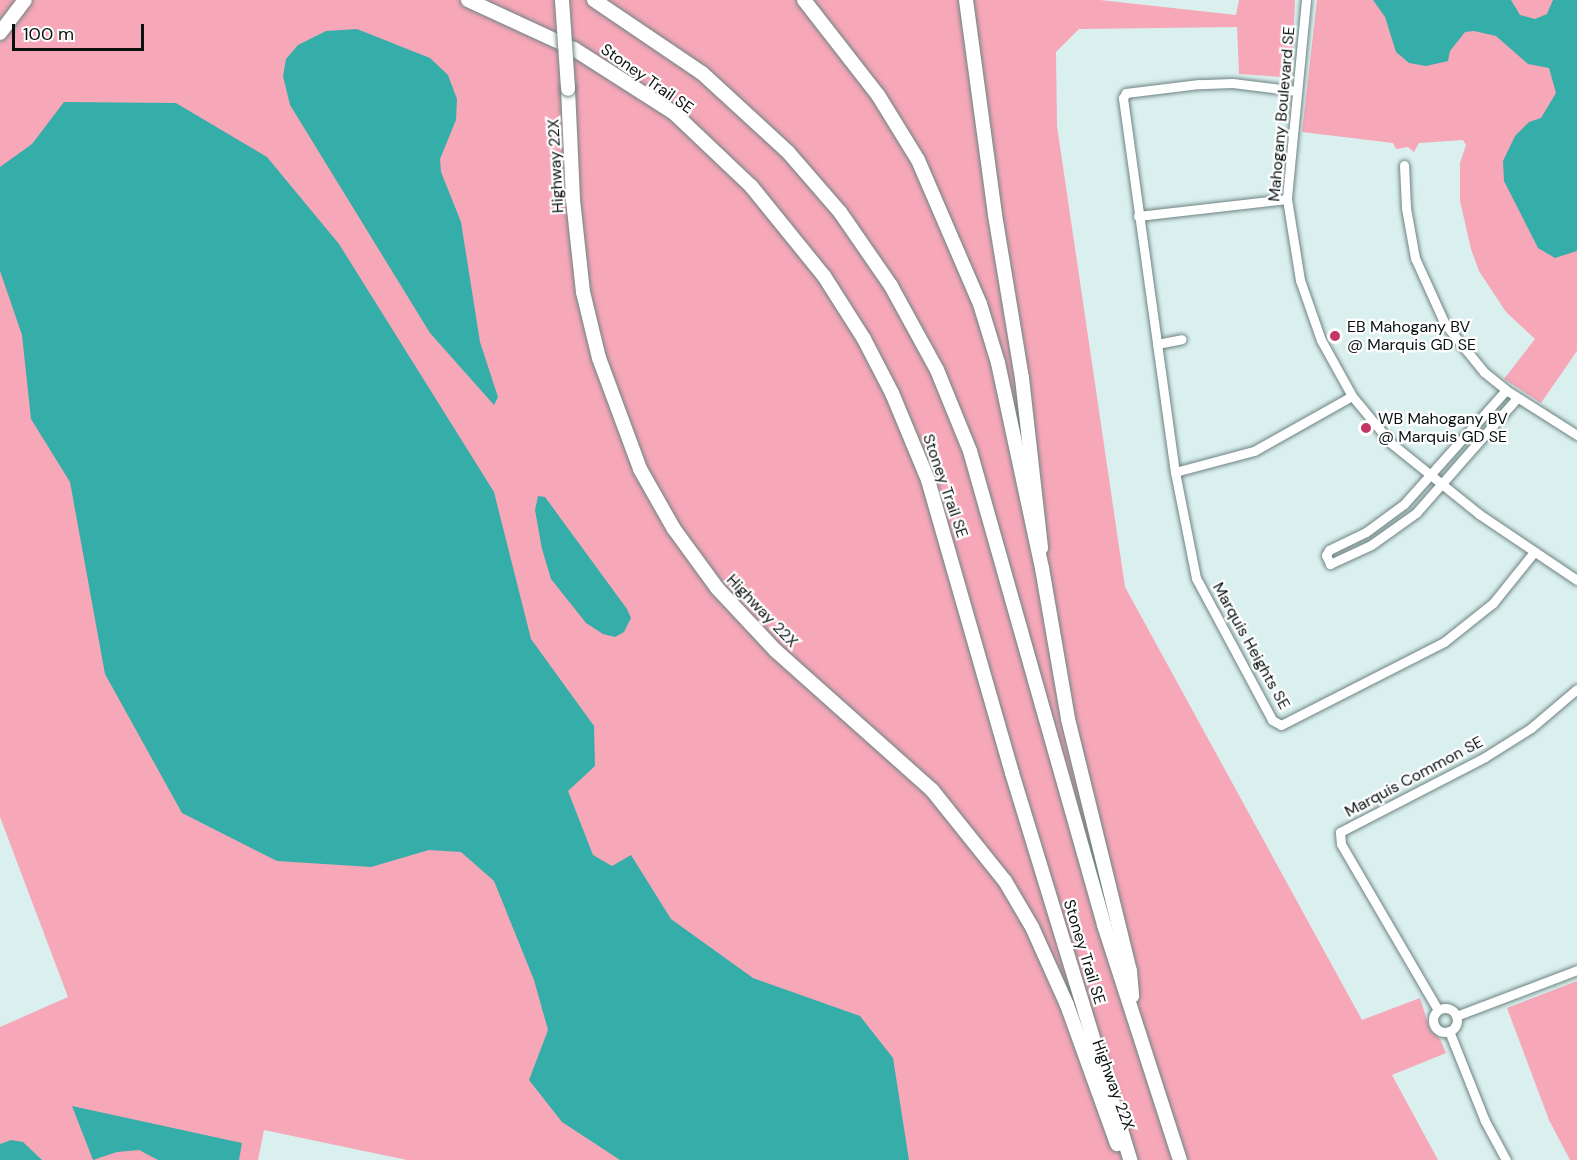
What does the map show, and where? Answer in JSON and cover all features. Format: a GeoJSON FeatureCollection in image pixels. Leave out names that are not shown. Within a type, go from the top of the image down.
{"type":"FeatureCollection","features":[{"type":"Feature","properties":{"kind":"highway"},"geometry":{"type":"LineString","coordinates":[[0,33],[25,0]]}},
{"type":"Feature","properties":{"kind":"highway","name":"Stoney Trail SE"},"geometry":{"type":"LineString","coordinates":[[468,0],[574,49],[674,113],[751,186],[824,276],[864,339],[892,393],[928,480],[1012,773],[1128,1160]]}},
{"type":"Feature","properties":{"kind":"highway","name":"Highway 22X"},"geometry":{"type":"LineString","coordinates":[[562,0],[573,200],[584,292],[602,367],[640,469],[674,529],[717,588],[776,651],[932,790],[1005,881],[1032,927],[1067,1005],[1114,1139],[1128,1160]]}},
{"type":"Feature","properties":{"kind":"highway","name":"Stoney Trail SE"},"geometry":{"type":"LineString","coordinates":[[594,0],[702,74],[788,153],[840,212],[891,286],[937,370],[970,451],[1136,1028],[1180,1160]]}},
{"type":"Feature","properties":{"kind":"highway"},"geometry":{"type":"LineString","coordinates":[[804,0],[878,95],[918,160],[956,241],[998,363],[1042,568],[1068,718],[1130,971],[1136,1028]]}},
{"type":"Feature","properties":{"kind":"highway"},"geometry":{"type":"LineString","coordinates":[[966,0],[995,215],[1022,378],[1041,527],[1042,568]]}},
{"type":"Feature","properties":{"kind":"street","name":"Mahogany Boulevard SE"},"geometry":{"type":"LineString","coordinates":[[1306,0],[1287,199],[1295,259],[1306,300],[1321,340],[1352,396],[1391,443],[1440,485],[1576,581]]}},
{"type":"Feature","properties":{"kind":"street","name":"Marquis Heights SE"},"geometry":{"type":"LineString","coordinates":[[1297,91],[1232,83],[1126,93],[1123,98],[1175,472],[1188,553],[1196,578],[1272,720],[1281,725],[1444,642],[1493,603],[1534,552]]}},
{"type":"Feature","properties":{"kind":"street"},"geometry":{"type":"LineString","coordinates":[[1404,165],[1410,234],[1427,292],[1457,339],[1506,390],[1577,435]]}},
{"type":"Feature","properties":{"kind":"street"},"geometry":{"type":"LineString","coordinates":[[1138,216],[1287,199]]}},
{"type":"Feature","properties":{"kind":"street"},"geometry":{"type":"LineString","coordinates":[[1157,344],[1182,339]]}},
{"type":"Feature","properties":{"kind":"street"},"geometry":{"type":"LineString","coordinates":[[1506,390],[1391,516],[1329,550],[1326,560],[1335,564],[1383,538],[1416,513],[1517,398]]}},
{"type":"Feature","properties":{"kind":"street"},"geometry":{"type":"LineString","coordinates":[[1175,472],[1254,451],[1352,396]]}},
{"type":"Feature","properties":{"kind":"street","name":"Marquis Common SE"},"geometry":{"type":"LineString","coordinates":[[1438,1010],[1341,844],[1340,832],[1485,757],[1531,728],[1577,689]]}},
{"type":"Feature","properties":{"kind":"street"},"geometry":{"type":"LineString","coordinates":[[1456,1016],[1577,970]]}},
{"type":"Feature","properties":{"kind":"street"},"geometry":{"type":"LineString","coordinates":[[1448,1008],[1456,1016],[1456,1023],[1449,1031],[1438,1029],[1434,1023],[1438,1010],[1448,1008]]}},
{"type":"Feature","properties":{"kind":"street"},"geometry":{"type":"LineString","coordinates":[[1449,1031],[1485,1121],[1506,1160]]}},
{"type":"Feature","properties":{"kind":"shaded area"},"geometry":{"type":"Polygon","coordinates":[[[0,0],[1100,0],[1236,15],[1239,0],[1295,0],[1293,45],[1288,72],[1282,77],[1239,74],[1237,27],[1079,29],[1056,52],[1057,126],[1125,587],[1362,1020],[1420,998],[1430,1030],[1440,1039],[1446,1053],[1392,1075],[1438,1160],[407,1160],[264,1130],[258,1160],[0,1160],[0,1027],[68,997],[0,817],[0,0]]]}},
{"type":"Feature","properties":{"kind":"shaded area"},"geometry":{"type":"Polygon","coordinates":[[[1317,0],[1577,0],[1577,351],[1541,403],[1504,379],[1535,339],[1506,312],[1479,271],[1471,249],[1460,201],[1460,163],[1466,145],[1463,140],[1419,143],[1414,152],[1408,147],[1396,149],[1393,143],[1302,132],[1317,0]]]}},
{"type":"Feature","properties":{"kind":"shaded area"},"geometry":{"type":"Polygon","coordinates":[[[1577,981],[1577,1160],[1570,1160],[1549,1120],[1507,1008],[1577,981]]]}},
{"type":"Feature","properties":{"kind":"water"},"geometry":{"type":"Polygon","coordinates":[[[1373,0],[1511,0],[1520,15],[1535,19],[1547,14],[1553,0],[1577,0],[1577,251],[1555,258],[1538,248],[1504,181],[1503,161],[1515,136],[1529,122],[1541,118],[1556,93],[1549,68],[1528,64],[1496,36],[1474,31],[1465,32],[1450,51],[1448,61],[1426,66],[1409,63],[1396,52],[1385,17],[1373,0]]]}},
{"type":"Feature","properties":{"kind":"water"},"geometry":{"type":"Polygon","coordinates":[[[357,29],[430,58],[448,75],[457,99],[456,120],[440,159],[441,172],[461,222],[480,342],[498,397],[494,405],[430,333],[290,105],[283,76],[286,59],[298,45],[326,31],[357,29]]]}},
{"type":"Feature","properties":{"kind":"water"},"geometry":{"type":"Polygon","coordinates":[[[64,102],[176,103],[267,157],[339,244],[494,492],[531,639],[594,726],[595,766],[568,791],[593,855],[612,866],[631,855],[671,919],[753,978],[860,1016],[893,1058],[909,1160],[620,1160],[562,1122],[529,1080],[548,1030],[534,980],[494,881],[461,852],[429,850],[371,867],[277,861],[182,813],[105,674],[70,482],[31,419],[22,335],[0,271],[0,167],[32,144],[64,102]]]}},
{"type":"Feature","properties":{"kind":"water"},"geometry":{"type":"Polygon","coordinates":[[[538,496],[545,497],[627,609],[631,618],[624,632],[615,637],[603,634],[586,623],[551,579],[542,549],[535,510],[538,496]]]}},
{"type":"Feature","properties":{"kind":"water"},"geometry":{"type":"Polygon","coordinates":[[[72,1106],[242,1143],[239,1160],[158,1160],[139,1150],[117,1152],[93,1160],[72,1106]]]}},
{"type":"Feature","properties":{"kind":"water"},"geometry":{"type":"Polygon","coordinates":[[[11,1140],[23,1142],[42,1160],[0,1160],[0,1144],[11,1140]]]}},
{"type":"Feature","properties":{"kind":"place","name":"EB Mahogany BV @ Marquis GD SE"},"geometry":{"type":"Point","coordinates":[1335,336]}},
{"type":"Feature","properties":{"kind":"place","name":"WB Mahogany BV @ Marquis GD SE"},"geometry":{"type":"Point","coordinates":[1366,428]}}]}
